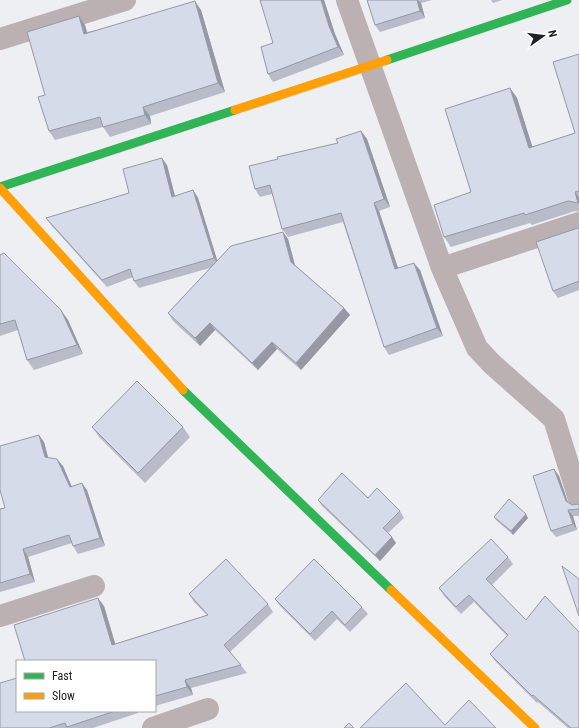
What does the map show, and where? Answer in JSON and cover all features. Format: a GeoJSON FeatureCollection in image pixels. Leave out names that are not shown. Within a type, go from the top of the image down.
{"type":"FeatureCollection","features":[{"type":"Feature","properties":{"kind":"street"},"geometry":{"type":"LineString","coordinates":[[0,39],[125,0]]}},
{"type":"Feature","properties":{"kind":"street"},"geometry":{"type":"LineString","coordinates":[[347,0],[442,268],[477,348],[492,364],[554,419],[579,499]]}},
{"type":"Feature","properties":{"kind":"street"},"geometry":{"type":"LineString","coordinates":[[535,728],[181,388],[0,187],[567,0]]}},
{"type":"Feature","properties":{"kind":"street"},"geometry":{"type":"LineString","coordinates":[[442,268],[579,223]]}},
{"type":"Feature","properties":{"kind":"street"},"geometry":{"type":"LineString","coordinates":[[0,616],[94,586]]}},
{"type":"Feature","properties":{"kind":"street"},"geometry":{"type":"LineString","coordinates":[[153,728],[208,709]]}},
{"type":"Feature","properties":{"kind":"building"},"geometry":{"type":"Polygon","coordinates":[[[260,0],[321,0],[329,26],[338,47],[268,74],[261,47],[273,43],[260,0]]]}},
{"type":"Feature","properties":{"kind":"building"},"geometry":{"type":"Polygon","coordinates":[[[367,0],[417,0],[420,11],[375,25],[367,0]]]}},
{"type":"Feature","properties":{"kind":"building"},"geometry":{"type":"Polygon","coordinates":[[[195,1],[218,83],[143,107],[145,115],[103,127],[100,117],[49,131],[38,97],[45,95],[27,32],[79,16],[84,34],[195,1]]]}},
{"type":"Feature","properties":{"kind":"building"},"geometry":{"type":"Polygon","coordinates":[[[579,54],[579,191],[575,192],[578,203],[568,201],[525,215],[524,213],[444,237],[434,205],[471,192],[445,109],[510,88],[529,148],[575,133],[553,62],[579,54]]]}},
{"type":"Feature","properties":{"kind":"building"},"geometry":{"type":"Polygon","coordinates":[[[361,131],[384,199],[374,203],[395,269],[414,263],[437,328],[384,347],[341,213],[282,229],[270,185],[255,189],[249,166],[278,159],[277,157],[338,143],[336,139],[361,131]]]}},
{"type":"Feature","properties":{"kind":"building"},"geometry":{"type":"Polygon","coordinates":[[[162,158],[172,197],[193,190],[214,258],[134,281],[130,269],[102,280],[46,218],[129,193],[123,169],[162,158]]]}},
{"type":"Feature","properties":{"kind":"building"},"geometry":{"type":"Polygon","coordinates":[[[579,227],[579,281],[553,291],[536,242],[579,227]]]}},
{"type":"Feature","properties":{"kind":"building"},"geometry":{"type":"Polygon","coordinates":[[[283,232],[291,262],[344,308],[296,363],[272,342],[252,363],[210,323],[195,338],[168,313],[231,246],[283,232]]]}},
{"type":"Feature","properties":{"kind":"building"},"geometry":{"type":"Polygon","coordinates":[[[4,253],[61,310],[77,345],[27,360],[15,320],[0,324],[0,255],[4,253]]]}},
{"type":"Feature","properties":{"kind":"building"},"geometry":{"type":"Polygon","coordinates":[[[137,381],[183,427],[138,473],[92,427],[137,381]]]}},
{"type":"Feature","properties":{"kind":"building"},"geometry":{"type":"Polygon","coordinates":[[[39,435],[45,457],[57,459],[70,487],[82,483],[100,538],[73,546],[69,535],[23,549],[30,574],[0,583],[0,509],[5,508],[0,490],[0,446],[39,435]]]}},
{"type":"Feature","properties":{"kind":"building"},"geometry":{"type":"Polygon","coordinates":[[[554,469],[566,501],[572,505],[579,504],[579,509],[568,510],[573,524],[551,531],[533,476],[554,469]]]}},
{"type":"Feature","properties":{"kind":"building"},"geometry":{"type":"Polygon","coordinates":[[[342,473],[368,498],[377,488],[400,511],[383,528],[392,537],[375,555],[318,500],[342,473]]]}},
{"type":"Feature","properties":{"kind":"building"},"geometry":{"type":"Polygon","coordinates":[[[509,499],[526,514],[511,531],[494,517],[509,499]]]}},
{"type":"Feature","properties":{"kind":"building"},"geometry":{"type":"Polygon","coordinates":[[[491,539],[508,557],[486,579],[526,620],[545,596],[579,632],[579,728],[571,728],[533,695],[532,696],[490,654],[508,635],[469,595],[456,607],[439,588],[491,539]]]}},
{"type":"Feature","properties":{"kind":"building"},"geometry":{"type":"Polygon","coordinates":[[[226,559],[268,604],[224,645],[241,665],[185,680],[187,687],[156,696],[156,660],[25,660],[14,625],[98,598],[112,645],[208,615],[189,594],[226,559]]]}},
{"type":"Feature","properties":{"kind":"building"},"geometry":{"type":"Polygon","coordinates":[[[314,559],[362,607],[345,625],[332,611],[310,634],[275,599],[314,559]]]}},
{"type":"Feature","properties":{"kind":"building"},"geometry":{"type":"Polygon","coordinates":[[[562,566],[579,579],[579,616],[562,566]]]}},
{"type":"Feature","properties":{"kind":"building"},"geometry":{"type":"Polygon","coordinates":[[[16,678],[16,712],[112,712],[67,727],[65,723],[49,728],[0,728],[0,683],[16,678]]]}},
{"type":"Feature","properties":{"kind":"building"},"geometry":{"type":"Polygon","coordinates":[[[406,683],[445,725],[469,700],[496,728],[360,728],[406,683]]]}},
{"type":"Feature","properties":{"kind":"building"},"geometry":{"type":"Polygon","coordinates":[[[349,723],[354,728],[344,728],[349,723]]]}},
{"type":"Feature","properties":{"kind":"traffic: fast"},"geometry":{"type":"LineString","coordinates":[[387,60],[567,0]]}},
{"type":"Feature","properties":{"kind":"traffic: fast"},"geometry":{"type":"LineString","coordinates":[[0,187],[235,110]]}},
{"type":"Feature","properties":{"kind":"traffic: fast"},"geometry":{"type":"LineString","coordinates":[[183,390],[391,590]]}},
{"type":"Feature","properties":{"kind":"traffic: slow"},"geometry":{"type":"LineString","coordinates":[[235,110],[387,60]]}},
{"type":"Feature","properties":{"kind":"traffic: slow"},"geometry":{"type":"LineString","coordinates":[[0,188],[183,390]]}},
{"type":"Feature","properties":{"kind":"traffic: slow"},"geometry":{"type":"LineString","coordinates":[[391,590],[535,728]]}}]}
